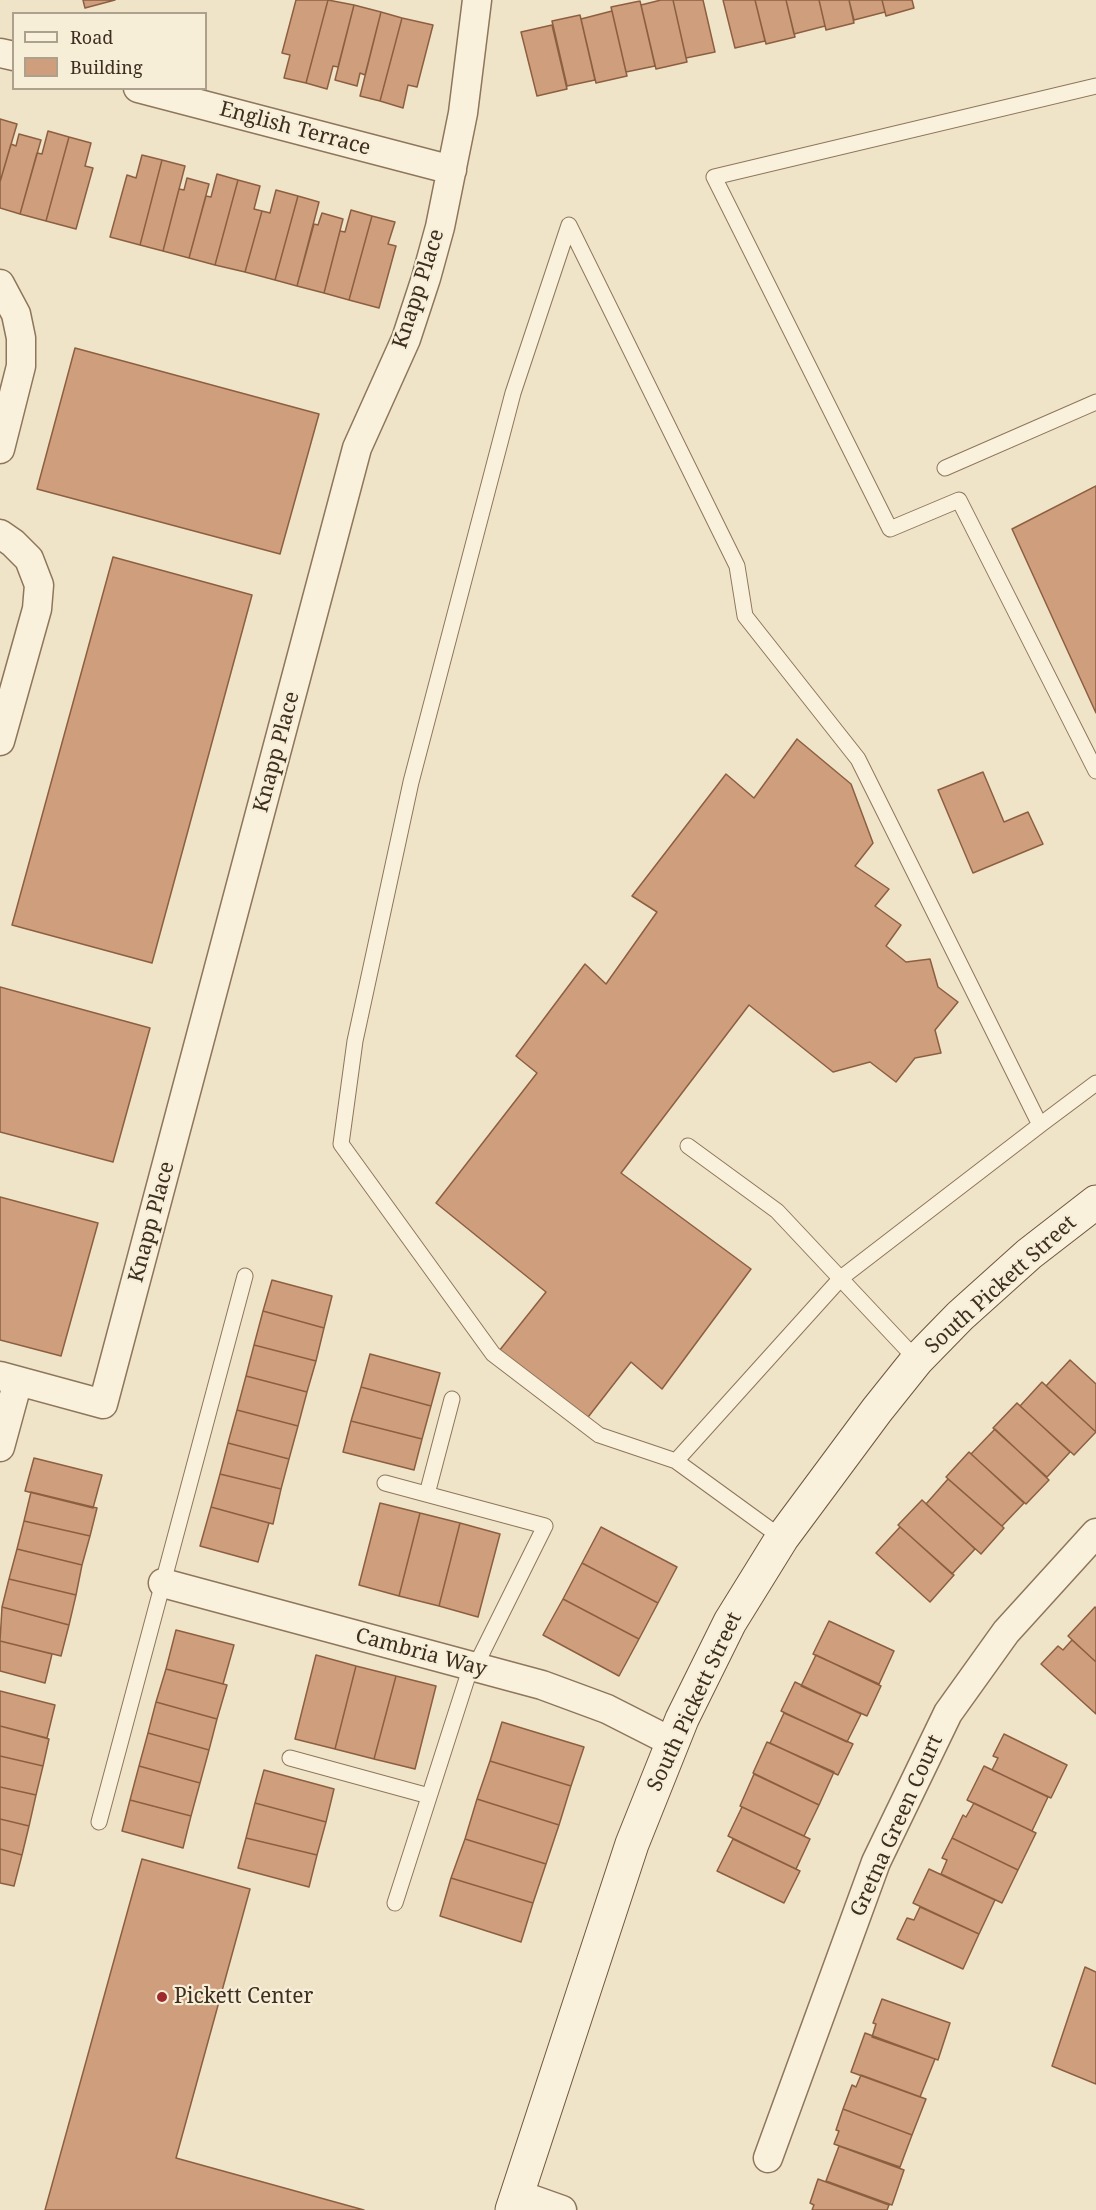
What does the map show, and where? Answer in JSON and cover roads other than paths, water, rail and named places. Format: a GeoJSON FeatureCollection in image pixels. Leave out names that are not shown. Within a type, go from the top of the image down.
{"type":"FeatureCollection","features":[{"type":"Feature","properties":{"kind":"main road","name":"South Pickett Street"},"geometry":{"type":"LineString","coordinates":[[515,2202],[632,1844],[672,1742],[730,1622],[782,1538],[917,1360],[1029,1254],[1096,1202]]}},
{"type":"Feature","properties":{"kind":"street","name":"Knapp Place"},"geometry":{"type":"LineString","coordinates":[[9,1378],[103,1404],[357,448],[406,339],[437,237],[462,113],[477,0]]}},
{"type":"Feature","properties":{"kind":"street","name":"English Terrace"},"geometry":{"type":"LineString","coordinates":[[146,90],[452,170]]}},
{"type":"Feature","properties":{"kind":"street"},"geometry":{"type":"LineString","coordinates":[[0,284],[16,314],[21,338],[21,366],[0,449]]}},
{"type":"Feature","properties":{"kind":"street"},"geometry":{"type":"LineString","coordinates":[[0,534],[29,559],[36,572],[39,585],[37,609],[0,741]]}},
{"type":"Feature","properties":{"kind":"street"},"geometry":{"type":"LineString","coordinates":[[0,1447],[9,1378]]}},
{"type":"Feature","properties":{"kind":"street","name":"Gretna Green Court"},"geometry":{"type":"LineString","coordinates":[[768,2158],[876,1862],[948,1713],[1006,1632],[1096,1533]]}},
{"type":"Feature","properties":{"kind":"street","name":"Cambria Way"},"geometry":{"type":"LineString","coordinates":[[163,1583],[542,1685],[607,1709],[672,1742]]}},
{"type":"Feature","properties":{"kind":"street"},"geometry":{"type":"LineString","coordinates":[[515,2202],[562,2210]]}},
{"type":"Feature","properties":{"kind":"lane"},"geometry":{"type":"LineString","coordinates":[[1096,86],[714,177],[890,529],[959,500],[1096,771]]}},
{"type":"Feature","properties":{"kind":"lane"},"geometry":{"type":"LineString","coordinates":[[782,1538],[676,1461],[598,1436],[493,1354],[341,1144],[355,1041],[411,782],[513,393],[569,225],[737,566],[745,616],[858,759],[1040,1125]]}},
{"type":"Feature","properties":{"kind":"lane"},"geometry":{"type":"LineString","coordinates":[[945,468],[1096,402]]}},
{"type":"Feature","properties":{"kind":"lane"},"geometry":{"type":"LineString","coordinates":[[676,1461],[841,1278],[1096,1083]]}},
{"type":"Feature","properties":{"kind":"lane"},"geometry":{"type":"LineString","coordinates":[[688,1146],[777,1211],[917,1360]]}},
{"type":"Feature","properties":{"kind":"lane"},"geometry":{"type":"LineString","coordinates":[[99,1822],[245,1276]]}},
{"type":"Feature","properties":{"kind":"lane"},"geometry":{"type":"LineString","coordinates":[[427,1494],[452,1399]]}},
{"type":"Feature","properties":{"kind":"lane"},"geometry":{"type":"LineString","coordinates":[[385,1483],[545,1526],[473,1667],[395,1903]]}},
{"type":"Feature","properties":{"kind":"lane"},"geometry":{"type":"LineString","coordinates":[[290,1758],[429,1796]]}},
{"type":"Feature","properties":{"kind":"place","name":"Pickett Center"},"geometry":{"type":"Point","coordinates":[162,1997]}}]}
